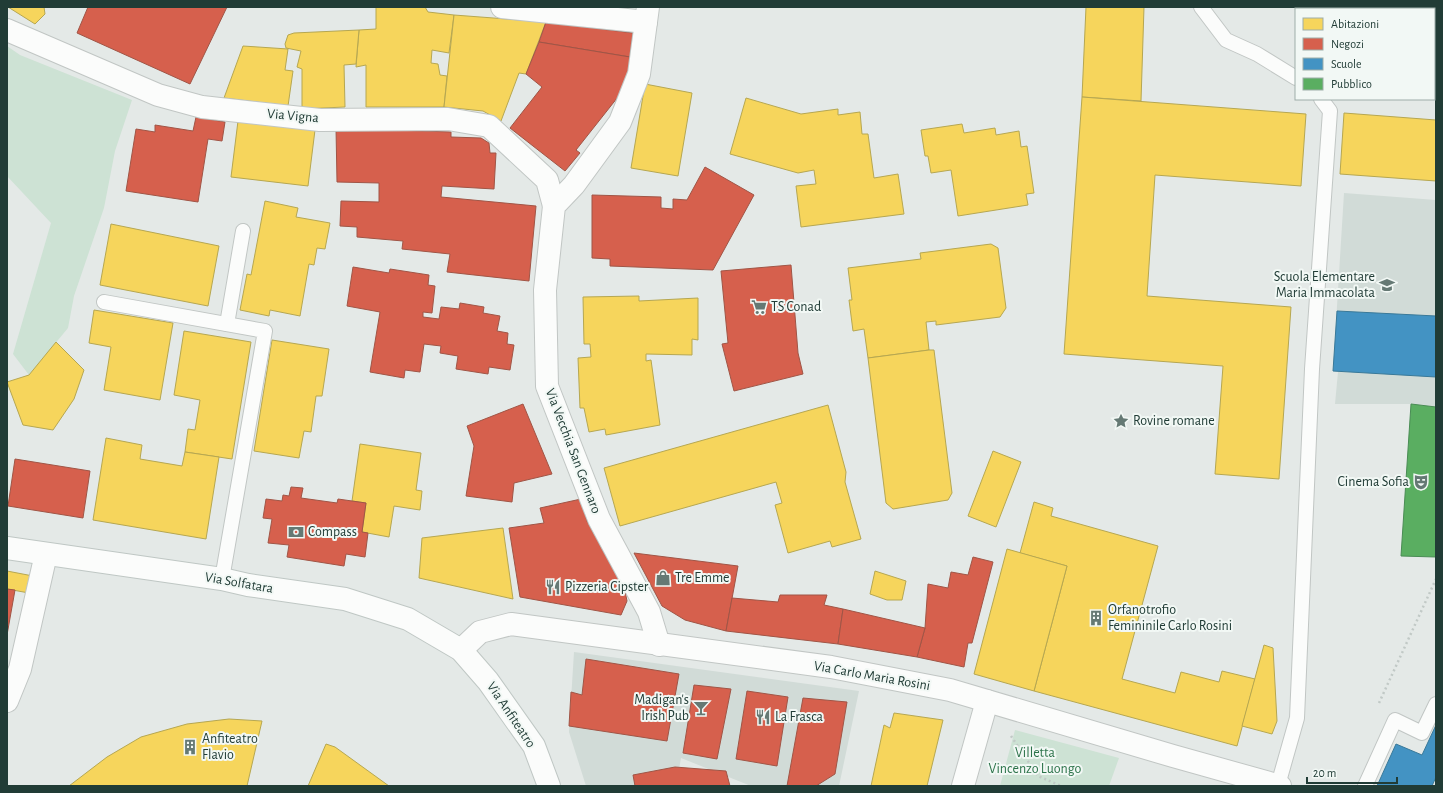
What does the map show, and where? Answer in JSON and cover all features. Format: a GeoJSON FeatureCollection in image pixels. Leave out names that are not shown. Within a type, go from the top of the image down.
{"type":"FeatureCollection","features":[{"type":"Feature","properties":{"kind":"street"},"geometry":{"type":"LineString","coordinates":[[502,7],[647,15],[639,74],[620,122],[574,185],[554,206]]}},
{"type":"Feature","properties":{"kind":"street","name":"Via Vigna"},"geometry":{"type":"LineString","coordinates":[[7,30],[158,95],[202,107],[320,120],[448,119],[489,126],[547,180],[554,206]]}},
{"type":"Feature","properties":{"kind":"street","name":"Via Vecchia San Gennaro"},"geometry":{"type":"LineString","coordinates":[[554,206],[546,290],[547,386],[599,519],[648,612],[659,645]]}},
{"type":"Feature","properties":{"kind":"street","name":"Via Solfatara"},"geometry":{"type":"LineString","coordinates":[[7,548],[222,579],[248,585],[344,599],[408,619],[461,650]]}},
{"type":"Feature","properties":{"kind":"street"},"geometry":{"type":"LineString","coordinates":[[7,701],[20,669],[46,554]]}},
{"type":"Feature","properties":{"kind":"street","name":"Via Carlo Maria Rosini"},"geometry":{"type":"LineString","coordinates":[[461,650],[480,632],[511,624],[831,667],[950,690],[1279,786]]}},
{"type":"Feature","properties":{"kind":"street","name":"Via Anfiteatro"},"geometry":{"type":"LineString","coordinates":[[461,650],[488,680],[534,746],[549,786]]}},
{"type":"Feature","properties":{"kind":"street"},"geometry":{"type":"LineString","coordinates":[[963,786],[987,701]]}},
{"type":"Feature","properties":{"kind":"lane"},"geometry":{"type":"LineString","coordinates":[[1201,7],[1226,40],[1257,54],[1295,77]]}},
{"type":"Feature","properties":{"kind":"lane"},"geometry":{"type":"LineString","coordinates":[[1279,786],[1297,718],[1312,370],[1330,111],[1322,100]]}},
{"type":"Feature","properties":{"kind":"lane"},"geometry":{"type":"LineString","coordinates":[[227,324],[243,231]]}},
{"type":"Feature","properties":{"kind":"lane"},"geometry":{"type":"LineString","coordinates":[[104,302],[265,331],[222,579]]}},
{"type":"Feature","properties":{"kind":"lane"},"geometry":{"type":"LineString","coordinates":[[1365,786],[1395,720],[1422,733],[1436,704]]}},
{"type":"Feature","properties":{"kind":"path"},"geometry":{"type":"LineString","coordinates":[[1377,707],[1436,579]]}},
{"type":"Feature","properties":{"kind":"path"},"geometry":{"type":"LineString","coordinates":[[987,701],[1038,776],[1061,786]]}},
{"type":"Feature","properties":{"kind":"shaded area","name":"Scuola Elementare Maria Immacolata"},"geometry":{"type":"Polygon","coordinates":[[[1344,193],[1436,200],[1436,407],[1411,404],[1335,404],[1338,372],[1333,371],[1344,193]]]}},
{"type":"Feature","properties":{"kind":"shaded area"},"geometry":{"type":"Polygon","coordinates":[[[574,652],[859,691],[839,786],[751,786],[681,758],[676,786],[586,786],[569,732],[574,652]]]}},
{"type":"Feature","properties":{"kind":"green space"},"geometry":{"type":"Polygon","coordinates":[[[7,46],[20,55],[132,100],[115,151],[104,208],[74,296],[68,328],[29,375],[13,354],[51,223],[7,176],[7,46]]]}},
{"type":"Feature","properties":{"kind":"green space","name":"Villetta Vincenzo Luongo"},"geometry":{"type":"Polygon","coordinates":[[[1015,730],[1119,758],[1109,786],[1000,786],[1015,730]]]}},
{"type":"Feature","properties":{"kind":"building: Abitazioni"},"geometry":{"type":"Polygon","coordinates":[[[8,7],[44,7],[45,14],[35,24],[8,7]]]}},
{"type":"Feature","properties":{"kind":"building: Abitazioni"},"geometry":{"type":"Polygon","coordinates":[[[376,7],[425,7],[428,12],[454,15],[449,53],[432,50],[431,63],[438,64],[440,75],[447,76],[444,107],[366,107],[366,65],[356,67],[359,30],[376,29],[376,7]]]}},
{"type":"Feature","properties":{"kind":"building: Abitazioni"},"geometry":{"type":"Polygon","coordinates":[[[1086,7],[1144,7],[1141,101],[1082,97],[1086,7]]]}},
{"type":"Feature","properties":{"kind":"building: Abitazioni"},"geometry":{"type":"Polygon","coordinates":[[[1335,7],[1393,7],[1393,8],[1335,7]]]}},
{"type":"Feature","properties":{"kind":"building: Abitazioni"},"geometry":{"type":"Polygon","coordinates":[[[454,15],[546,22],[526,74],[519,73],[501,121],[483,111],[444,107],[454,15]]]}},
{"type":"Feature","properties":{"kind":"building: Abitazioni"},"geometry":{"type":"Polygon","coordinates":[[[359,30],[356,64],[344,65],[345,107],[302,109],[302,69],[297,67],[301,51],[286,48],[285,44],[288,35],[294,33],[359,30]]]}},
{"type":"Feature","properties":{"kind":"building: Abitazioni"},"geometry":{"type":"Polygon","coordinates":[[[243,46],[288,49],[285,70],[293,71],[288,106],[224,98],[243,46]]]}},
{"type":"Feature","properties":{"kind":"building: Abitazioni"},"geometry":{"type":"Polygon","coordinates":[[[645,84],[692,93],[678,176],[631,168],[645,84]]]}},
{"type":"Feature","properties":{"kind":"building: Abitazioni"},"geometry":{"type":"Polygon","coordinates":[[[1082,97],[1306,114],[1301,186],[1155,175],[1147,296],[1291,307],[1279,479],[1215,474],[1223,366],[1064,354],[1082,97]]]}},
{"type":"Feature","properties":{"kind":"building: Abitazioni"},"geometry":{"type":"Polygon","coordinates":[[[746,98],[801,114],[838,109],[838,115],[860,112],[862,134],[868,134],[874,178],[898,174],[904,214],[801,227],[796,186],[816,184],[814,170],[798,173],[730,154],[746,98]]]}},
{"type":"Feature","properties":{"kind":"building: Abitazioni"},"geometry":{"type":"Polygon","coordinates":[[[1344,113],[1436,120],[1436,181],[1340,174],[1344,113]]]}},
{"type":"Feature","properties":{"kind":"building: Abitazioni"},"geometry":{"type":"Polygon","coordinates":[[[238,121],[315,130],[308,186],[231,177],[238,121]]]}},
{"type":"Feature","properties":{"kind":"building: Abitazioni"},"geometry":{"type":"Polygon","coordinates":[[[962,124],[964,133],[995,128],[996,135],[1019,131],[1021,147],[1027,146],[1034,193],[1026,194],[1028,205],[958,216],[951,170],[931,173],[928,156],[925,156],[921,130],[962,124]]]}},
{"type":"Feature","properties":{"kind":"building: Abitazioni"},"geometry":{"type":"Polygon","coordinates":[[[265,201],[298,208],[296,217],[330,223],[325,249],[317,248],[314,265],[309,264],[300,316],[270,310],[269,316],[240,310],[247,274],[251,275],[265,201]]]}},
{"type":"Feature","properties":{"kind":"building: Abitazioni"},"geometry":{"type":"Polygon","coordinates":[[[111,224],[219,246],[208,306],[100,285],[111,224]]]}},
{"type":"Feature","properties":{"kind":"building: Abitazioni"},"geometry":{"type":"Polygon","coordinates":[[[991,244],[998,248],[1006,308],[1000,317],[936,325],[936,321],[926,322],[929,350],[868,358],[864,329],[853,331],[849,300],[852,300],[848,268],[921,259],[920,253],[991,244]]]}},
{"type":"Feature","properties":{"kind":"building: Abitazioni"},"geometry":{"type":"Polygon","coordinates":[[[639,296],[639,301],[698,298],[698,340],[692,339],[692,355],[646,354],[646,361],[651,360],[660,425],[606,435],[605,429],[589,432],[584,408],[580,408],[578,358],[591,357],[590,344],[584,344],[583,297],[639,296]]]}},
{"type":"Feature","properties":{"kind":"building: Abitazioni"},"geometry":{"type":"Polygon","coordinates":[[[94,310],[173,323],[160,400],[104,390],[111,347],[89,343],[94,310]]]}},
{"type":"Feature","properties":{"kind":"building: Abitazioni"},"geometry":{"type":"Polygon","coordinates":[[[184,331],[251,342],[232,459],[185,452],[188,429],[195,430],[200,400],[174,395],[184,331]]]}},
{"type":"Feature","properties":{"kind":"building: Abitazioni"},"geometry":{"type":"Polygon","coordinates":[[[272,340],[329,349],[322,396],[316,396],[311,432],[304,431],[299,458],[254,451],[272,340]]]}},
{"type":"Feature","properties":{"kind":"building: Abitazioni"},"geometry":{"type":"Polygon","coordinates":[[[56,342],[84,370],[74,399],[53,430],[23,425],[7,382],[29,375],[56,342]]]}},
{"type":"Feature","properties":{"kind":"building: Abitazioni"},"geometry":{"type":"Polygon","coordinates":[[[934,350],[952,493],[948,500],[893,509],[886,503],[868,358],[934,350]]]}},
{"type":"Feature","properties":{"kind":"building: Abitazioni"},"geometry":{"type":"Polygon","coordinates":[[[828,405],[846,472],[845,482],[861,539],[832,547],[830,541],[788,553],[775,505],[782,503],[776,482],[620,526],[604,468],[828,405]]]}},
{"type":"Feature","properties":{"kind":"building: Abitazioni"},"geometry":{"type":"Polygon","coordinates":[[[106,438],[142,445],[140,459],[182,466],[185,452],[219,457],[206,539],[93,520],[106,438]]]}},
{"type":"Feature","properties":{"kind":"building: Abitazioni"},"geometry":{"type":"Polygon","coordinates":[[[360,444],[421,453],[416,490],[422,491],[420,510],[394,506],[389,537],[362,532],[366,503],[352,501],[360,444]]]}},
{"type":"Feature","properties":{"kind":"building: Abitazioni"},"geometry":{"type":"Polygon","coordinates":[[[993,451],[1021,462],[996,527],[968,516],[993,451]]]}},
{"type":"Feature","properties":{"kind":"building: Abitazioni","name":"Orfanotrofio Femininile Carlo Rosini"},"geometry":{"type":"Polygon","coordinates":[[[1034,502],[1053,508],[1051,516],[1158,546],[1122,679],[1175,693],[1181,672],[1219,682],[1222,671],[1255,679],[1237,746],[1034,691],[1067,566],[1020,553],[1034,502]]]}},
{"type":"Feature","properties":{"kind":"building: Abitazioni"},"geometry":{"type":"Polygon","coordinates":[[[503,528],[513,599],[419,578],[422,538],[503,528]]]}},
{"type":"Feature","properties":{"kind":"building: Abitazioni"},"geometry":{"type":"Polygon","coordinates":[[[1007,549],[1067,566],[1034,691],[974,674],[1007,549]]]}},
{"type":"Feature","properties":{"kind":"building: Abitazioni"},"geometry":{"type":"Polygon","coordinates":[[[7,571],[33,576],[29,593],[7,589],[7,571]]]}},
{"type":"Feature","properties":{"kind":"building: Abitazioni"},"geometry":{"type":"Polygon","coordinates":[[[875,571],[906,581],[902,600],[887,600],[870,594],[875,571]]]}},
{"type":"Feature","properties":{"kind":"building: Abitazioni"},"geometry":{"type":"Polygon","coordinates":[[[1264,645],[1273,648],[1277,721],[1272,734],[1242,726],[1264,645]]]}},
{"type":"Feature","properties":{"kind":"building: Abitazioni"},"geometry":{"type":"Polygon","coordinates":[[[894,713],[943,720],[927,786],[871,786],[884,725],[890,728],[894,713]]]}},
{"type":"Feature","properties":{"kind":"building: Abitazioni","name":"Anfiteatro Flavio"},"geometry":{"type":"Polygon","coordinates":[[[229,719],[262,721],[247,786],[69,786],[107,757],[141,737],[187,724],[229,719]]]}},
{"type":"Feature","properties":{"kind":"building: Abitazioni"},"geometry":{"type":"Polygon","coordinates":[[[326,744],[335,747],[389,786],[308,786],[326,744]]]}},
{"type":"Feature","properties":{"kind":"building: Negozi"},"geometry":{"type":"Polygon","coordinates":[[[88,7],[227,7],[190,84],[77,33],[88,7]]]}},
{"type":"Feature","properties":{"kind":"building: Negozi"},"geometry":{"type":"Polygon","coordinates":[[[546,22],[633,33],[630,57],[539,42],[546,22]]]}},
{"type":"Feature","properties":{"kind":"building: Negozi"},"geometry":{"type":"Polygon","coordinates":[[[539,42],[630,57],[629,83],[576,150],[580,153],[565,171],[510,128],[542,87],[526,74],[539,42]]]}},
{"type":"Feature","properties":{"kind":"building: Negozi"},"geometry":{"type":"Polygon","coordinates":[[[196,117],[225,122],[222,141],[208,139],[198,202],[126,191],[136,129],[155,132],[155,125],[193,131],[196,117]]]}},
{"type":"Feature","properties":{"kind":"building: Negozi"},"geometry":{"type":"Polygon","coordinates":[[[336,128],[451,132],[451,137],[481,138],[489,143],[490,153],[496,153],[494,189],[442,186],[441,197],[536,206],[529,281],[447,272],[450,254],[402,249],[403,241],[357,237],[357,227],[340,226],[341,201],[379,202],[379,183],[337,182],[336,128]]]}},
{"type":"Feature","properties":{"kind":"building: Negozi"},"geometry":{"type":"Polygon","coordinates":[[[705,167],[754,195],[713,270],[610,266],[610,259],[592,258],[592,195],[661,197],[661,208],[673,209],[673,199],[687,200],[705,167]]]}},
{"type":"Feature","properties":{"kind":"building: Negozi","name":"TS Conad"},"geometry":{"type":"Polygon","coordinates":[[[791,265],[798,353],[803,374],[734,391],[722,344],[728,343],[721,271],[791,265]]]}},
{"type":"Feature","properties":{"kind":"building: Negozi"},"geometry":{"type":"Polygon","coordinates":[[[353,267],[389,273],[390,269],[429,275],[428,285],[435,286],[432,313],[423,312],[423,317],[439,319],[441,307],[459,309],[460,303],[484,307],[483,313],[500,316],[497,331],[508,333],[507,344],[514,345],[510,370],[489,367],[488,374],[456,369],[458,356],[440,353],[441,346],[424,344],[420,372],[405,370],[404,378],[370,372],[380,312],[347,306],[353,267]]]}},
{"type":"Feature","properties":{"kind":"building: Negozi"},"geometry":{"type":"Polygon","coordinates":[[[523,404],[552,474],[514,483],[512,502],[466,496],[474,446],[467,426],[523,404]]]}},
{"type":"Feature","properties":{"kind":"building: Negozi"},"geometry":{"type":"Polygon","coordinates":[[[15,459],[90,471],[83,518],[8,506],[15,459]]]}},
{"type":"Feature","properties":{"kind":"building: Negozi"},"geometry":{"type":"Polygon","coordinates":[[[291,487],[303,488],[301,498],[337,503],[338,499],[366,503],[362,532],[368,533],[365,557],[346,554],[344,566],[287,557],[289,545],[268,543],[272,519],[263,518],[266,499],[282,501],[283,495],[289,496],[291,487]]]}},
{"type":"Feature","properties":{"kind":"building: Negozi"},"geometry":{"type":"Polygon","coordinates":[[[581,499],[587,521],[625,591],[627,601],[621,615],[520,597],[509,528],[544,523],[540,508],[581,499]]]}},
{"type":"Feature","properties":{"kind":"building: Negozi"},"geometry":{"type":"Polygon","coordinates":[[[634,553],[738,566],[726,631],[685,620],[662,606],[634,553]]]}},
{"type":"Feature","properties":{"kind":"building: Negozi"},"geometry":{"type":"Polygon","coordinates":[[[973,557],[993,562],[972,643],[968,643],[964,667],[917,657],[925,628],[928,584],[948,588],[951,572],[968,575],[973,557]]]}},
{"type":"Feature","properties":{"kind":"building: Negozi"},"geometry":{"type":"Polygon","coordinates":[[[7,589],[15,590],[7,635],[7,589]]]}},
{"type":"Feature","properties":{"kind":"building: Negozi"},"geometry":{"type":"Polygon","coordinates":[[[780,595],[827,595],[824,605],[843,609],[838,644],[726,631],[732,598],[778,602],[780,595]]]}},
{"type":"Feature","properties":{"kind":"building: Negozi"},"geometry":{"type":"Polygon","coordinates":[[[843,609],[925,628],[917,657],[838,644],[843,609]]]}},
{"type":"Feature","properties":{"kind":"building: Negozi"},"geometry":{"type":"Polygon","coordinates":[[[586,659],[679,674],[667,741],[569,726],[571,692],[582,695],[586,659]]]}},
{"type":"Feature","properties":{"kind":"building: Negozi"},"geometry":{"type":"Polygon","coordinates":[[[694,685],[731,689],[717,759],[683,753],[694,685]]]}},
{"type":"Feature","properties":{"kind":"building: Negozi"},"geometry":{"type":"Polygon","coordinates":[[[747,691],[788,697],[777,766],[736,759],[747,691]]]}},
{"type":"Feature","properties":{"kind":"building: Negozi"},"geometry":{"type":"Polygon","coordinates":[[[803,698],[847,702],[835,774],[816,786],[787,786],[803,698]]]}},
{"type":"Feature","properties":{"kind":"building: Negozi"},"geometry":{"type":"Polygon","coordinates":[[[675,767],[726,771],[730,786],[635,786],[633,775],[675,767]]]}},
{"type":"Feature","properties":{"kind":"building: Scuole"},"geometry":{"type":"Polygon","coordinates":[[[1337,311],[1436,316],[1436,377],[1333,371],[1337,311]]]}},
{"type":"Feature","properties":{"kind":"building: Scuole"},"geometry":{"type":"Polygon","coordinates":[[[1436,725],[1436,777],[1432,786],[1377,786],[1396,744],[1422,755],[1436,725]]]}},
{"type":"Feature","properties":{"kind":"building: Pubblico","name":"Cinema Sofia"},"geometry":{"type":"Polygon","coordinates":[[[1411,404],[1436,407],[1436,557],[1401,556],[1411,404]]]}},
{"type":"Feature","properties":{"kind":"place","name":"Scuola Elementare Maria Immacolata"},"geometry":{"type":"Point","coordinates":[1387,285]}},
{"type":"Feature","properties":{"kind":"place","name":"TS Conad"},"geometry":{"type":"Point","coordinates":[759,307]}},
{"type":"Feature","properties":{"kind":"place","name":"Rovine romane"},"geometry":{"type":"Point","coordinates":[1121,421]}},
{"type":"Feature","properties":{"kind":"place","name":"Cinema Sofia"},"geometry":{"type":"Point","coordinates":[1421,482]}},
{"type":"Feature","properties":{"kind":"place","name":"Compass"},"geometry":{"type":"Point","coordinates":[296,532]}},
{"type":"Feature","properties":{"kind":"place","name":"Tre Emme"},"geometry":{"type":"Point","coordinates":[663,578]}},
{"type":"Feature","properties":{"kind":"place","name":"Pizzeria Cipster"},"geometry":{"type":"Point","coordinates":[553,587]}},
{"type":"Feature","properties":{"kind":"place","name":"Orfanotrofio Femininile Carlo Rosini"},"geometry":{"type":"Point","coordinates":[1096,618]}},
{"type":"Feature","properties":{"kind":"place","name":"Madigan's Irish Pub"},"geometry":{"type":"Point","coordinates":[701,708]}},
{"type":"Feature","properties":{"kind":"place","name":"La Frasca"},"geometry":{"type":"Point","coordinates":[763,717]}},
{"type":"Feature","properties":{"kind":"place","name":"Anfiteatro Flavio"},"geometry":{"type":"Point","coordinates":[190,747]}}]}
